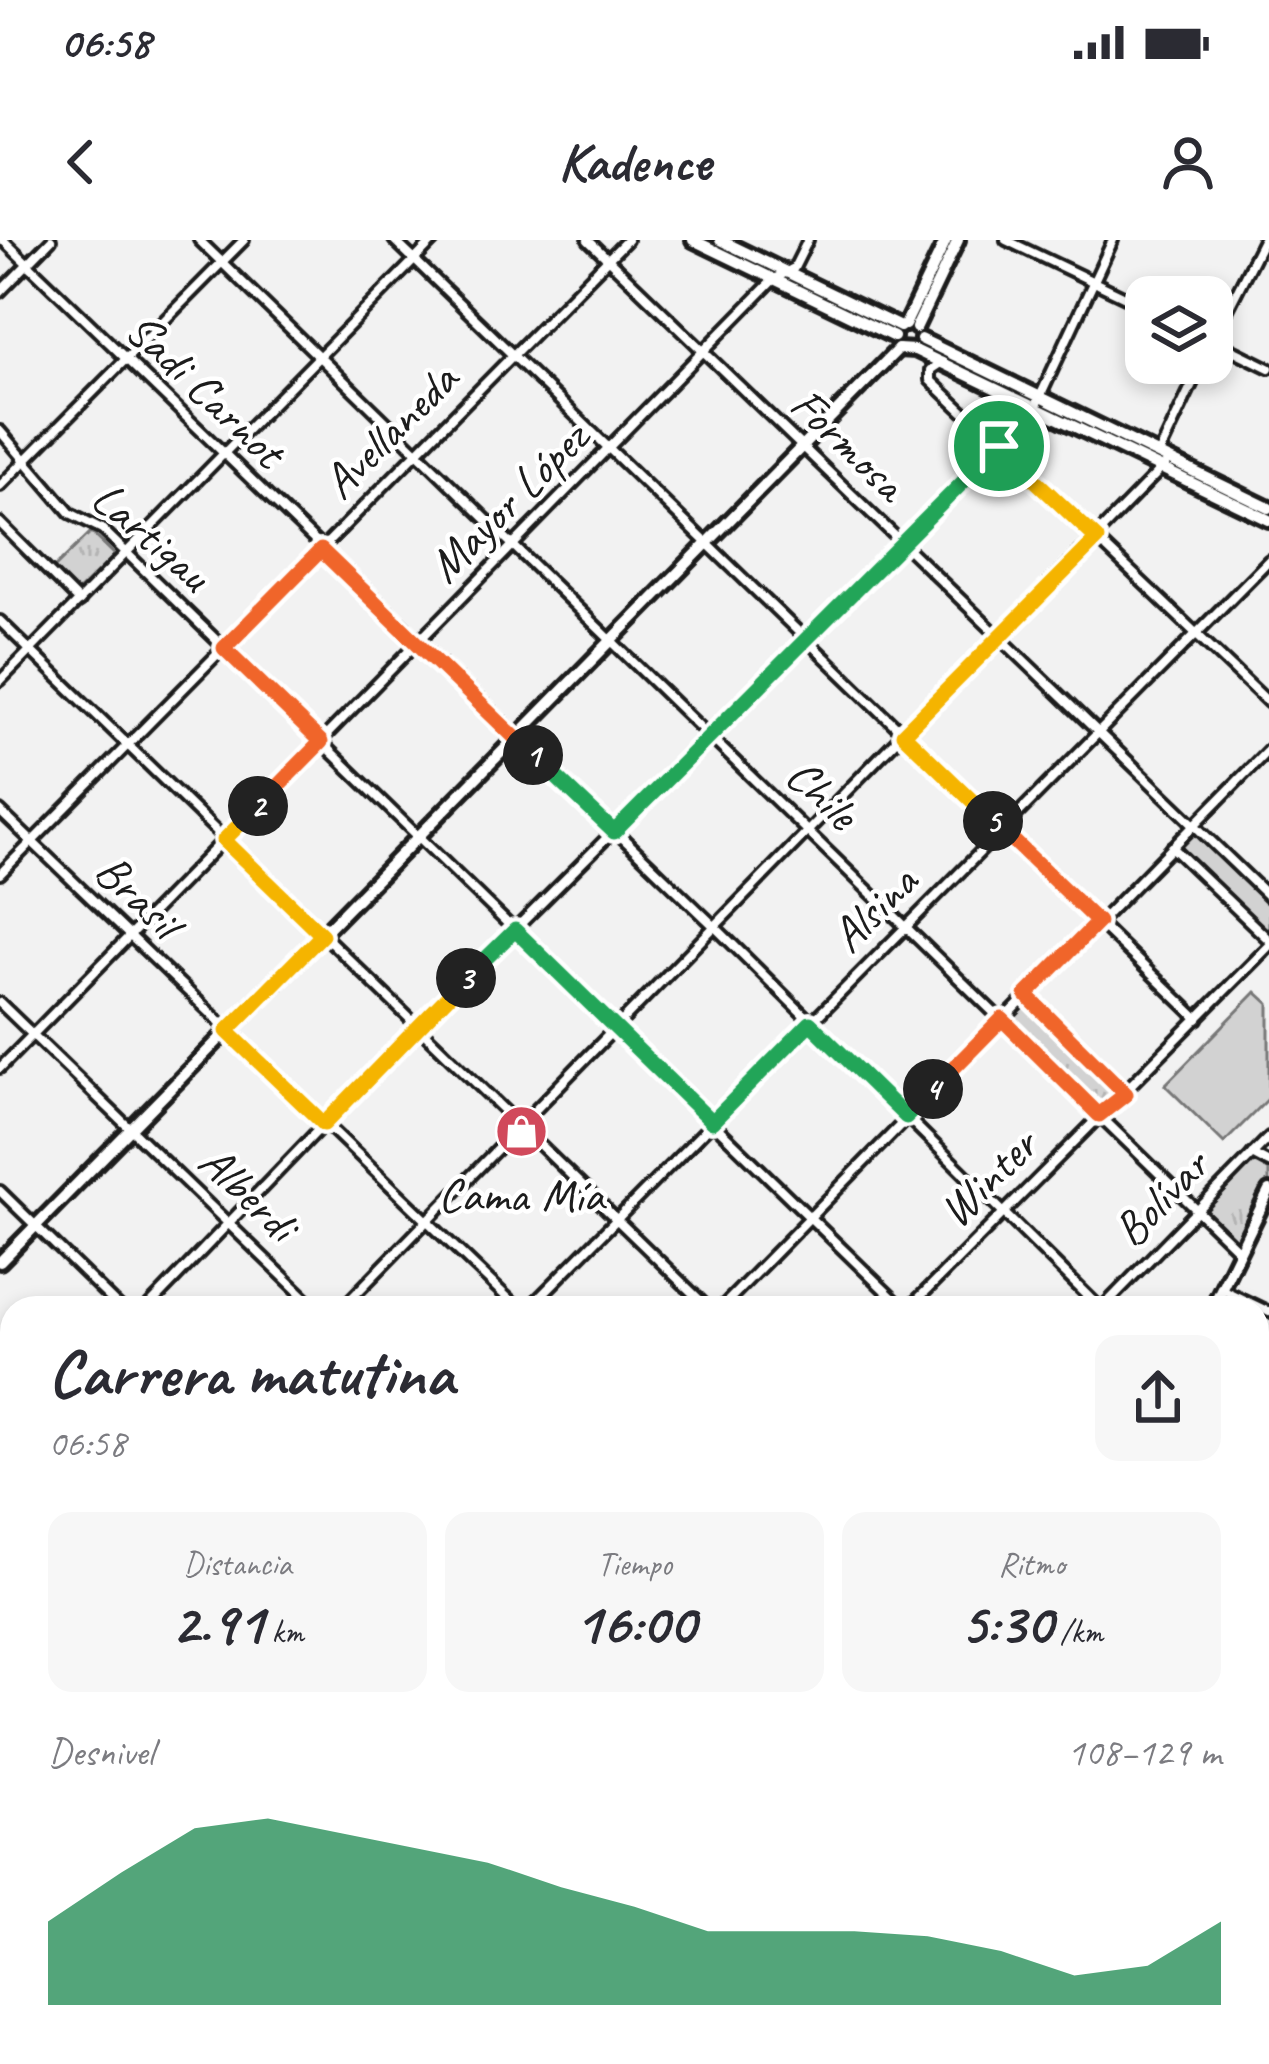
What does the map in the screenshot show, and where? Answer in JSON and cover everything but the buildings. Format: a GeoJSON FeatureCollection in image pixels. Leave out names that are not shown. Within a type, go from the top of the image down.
{"type":"FeatureCollection","features":[{"type":"Feature","properties":{"kind":"main road"},"geometry":{"type":"LineString","coordinates":[[693,240],[907,336],[942,362],[1037,401]]}},
{"type":"Feature","properties":{"kind":"main road"},"geometry":{"type":"LineString","coordinates":[[720,240],[1269,520]]}},
{"type":"Feature","properties":{"kind":"main road"},"geometry":{"type":"LineString","coordinates":[[907,336],[946,240]]}},
{"type":"Feature","properties":{"kind":"main road"},"geometry":{"type":"LineString","coordinates":[[0,1262],[907,336],[958,240]]}},
{"type":"Feature","properties":{"kind":"main road"},"geometry":{"type":"LineString","coordinates":[[1160,461],[1269,508]]}},
{"type":"Feature","properties":{"kind":"main road"},"geometry":{"type":"LineString","coordinates":[[1218,1296],[1269,1191]]}},
{"type":"Feature","properties":{"kind":"street","name":"Sadi Carnot"},"geometry":{"type":"LineString","coordinates":[[3,240],[713,925],[1089,1296]]}},
{"type":"Feature","properties":{"kind":"street"},"geometry":{"type":"LineString","coordinates":[[0,292],[51,240]]}},
{"type":"Feature","properties":{"kind":"street","name":"Chile"},"geometry":{"type":"LineString","coordinates":[[199,240],[1239,1252]]}},
{"type":"Feature","properties":{"kind":"street"},"geometry":{"type":"LineString","coordinates":[[0,486],[244,240]]}},
{"type":"Feature","properties":{"kind":"street"},"geometry":{"type":"LineString","coordinates":[[394,240],[1198,1019]]}},
{"type":"Feature","properties":{"kind":"street"},"geometry":{"type":"LineString","coordinates":[[0,681],[434,240]]}},
{"type":"Feature","properties":{"kind":"street","name":"Formosa"},"geometry":{"type":"LineString","coordinates":[[588,240],[1269,897]]}},
{"type":"Feature","properties":{"kind":"street","name":"Avellaneda"},"geometry":{"type":"LineString","coordinates":[[0,874],[627,240]]}},
{"type":"Feature","properties":{"kind":"street"},"geometry":{"type":"LineString","coordinates":[[788,273],[808,240]]}},
{"type":"Feature","properties":{"kind":"street"},"geometry":{"type":"LineString","coordinates":[[1006,240],[1125,297]]}},
{"type":"Feature","properties":{"kind":"street"},"geometry":{"type":"LineString","coordinates":[[159,1296],[419,1025],[999,446],[1037,401],[1113,240]]}},
{"type":"Feature","properties":{"kind":"street"},"geometry":{"type":"LineString","coordinates":[[1233,299],[1263,240]]}},
{"type":"Feature","properties":{"kind":"street","name":"Mayor López"},"geometry":{"type":"LineString","coordinates":[[0,1069],[774,279],[788,273]]}},
{"type":"Feature","properties":{"kind":"street"},"geometry":{"type":"LineString","coordinates":[[1233,351],[1269,368]]}},
{"type":"Feature","properties":{"kind":"street"},"geometry":{"type":"LineString","coordinates":[[942,362],[930,370],[930,380],[1269,704]]}},
{"type":"Feature","properties":{"kind":"street"},"geometry":{"type":"LineString","coordinates":[[354,1296],[713,925],[1097,539],[1160,461],[1193,384]]}},
{"type":"Feature","properties":{"kind":"street","name":"Lartigau"},"geometry":{"type":"LineString","coordinates":[[0,431],[70,513],[98,526],[893,1296]]}},
{"type":"Feature","properties":{"kind":"street"},"geometry":{"type":"LineString","coordinates":[[0,523],[79,602]]}},
{"type":"Feature","properties":{"kind":"street","name":"Alsina"},"geometry":{"type":"LineString","coordinates":[[541,1296],[1269,560]]}},
{"type":"Feature","properties":{"kind":"street"},"geometry":{"type":"LineString","coordinates":[[0,621],[696,1296]]}},
{"type":"Feature","properties":{"kind":"street"},"geometry":{"type":"LineString","coordinates":[[733,1296],[1269,749]]}},
{"type":"Feature","properties":{"kind":"street","name":"Brasil"},"geometry":{"type":"LineString","coordinates":[[0,811],[505,1296]]}},
{"type":"Feature","properties":{"kind":"street"},"geometry":{"type":"LineString","coordinates":[[1172,847],[1269,943]]}},
{"type":"Feature","properties":{"kind":"street","name":"Winter"},"geometry":{"type":"LineString","coordinates":[[918,1296],[1099,1115],[1126,1094],[1269,943]]}},
{"type":"Feature","properties":{"kind":"street"},"geometry":{"type":"LineString","coordinates":[[1026,995],[1126,1094]]}},
{"type":"Feature","properties":{"kind":"street","name":"Alberdi"},"geometry":{"type":"LineString","coordinates":[[0,1003],[304,1296]]}},
{"type":"Feature","properties":{"kind":"street","name":"Bolívar"},"geometry":{"type":"LineString","coordinates":[[1113,1296],[1269,1137]]}},
{"type":"Feature","properties":{"kind":"street"},"geometry":{"type":"LineString","coordinates":[[1252,1154],[1269,1163]]}},
{"type":"Feature","properties":{"kind":"street"},"geometry":{"type":"LineString","coordinates":[[0,1191],[108,1296]]}},
{"type":"Feature","properties":{"kind":"street"},"geometry":{"type":"LineString","coordinates":[[1221,1289],[1236,1296]]}},
{"type":"Feature","properties":{"kind":"green space"},"geometry":{"type":"Polygon","coordinates":[[[91,532],[115,555],[76,593],[53,569],[91,532]]]}},
{"type":"Feature","properties":{"kind":"green space"},"geometry":{"type":"Polygon","coordinates":[[[1194,830],[1269,902],[1269,934],[1178,847],[1194,830]]]}},
{"type":"Feature","properties":{"kind":"green space"},"geometry":{"type":"Polygon","coordinates":[[[1256,992],[1269,1004],[1269,1098],[1224,1143],[1165,1085],[1256,992]]]}},
{"type":"Feature","properties":{"kind":"green space"},"geometry":{"type":"Polygon","coordinates":[[[1026,1003],[1116,1092],[1099,1109],[1009,1020],[1026,1003]]]}},
{"type":"Feature","properties":{"kind":"green space"},"geometry":{"type":"Polygon","coordinates":[[[1253,1158],[1269,1166],[1269,1187],[1239,1247],[1202,1211],[1253,1158]]]}},
{"type":"Feature","properties":{"kind":"place","name":"Cama Mía"},"geometry":{"type":"Point","coordinates":[521,1131]}},
{"type":"Feature","properties":{"kind":"route"},"geometry":{"type":"LineString","coordinates":[[999,446],[1097,539],[903,734],[1098,922],[1026,995],[1126,1094],[1099,1115],[1002,1019],[906,1117],[810,1023],[712,1122],[515,930],[324,1124],[227,1031],[322,935],[224,840],[321,742],[224,648],[321,550],[614,832],[999,446]]}}]}
